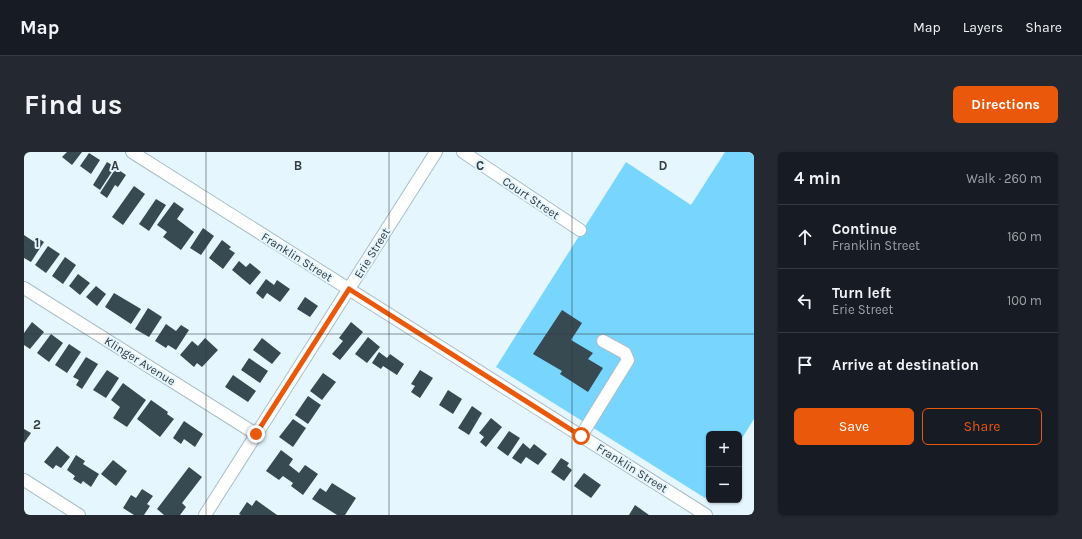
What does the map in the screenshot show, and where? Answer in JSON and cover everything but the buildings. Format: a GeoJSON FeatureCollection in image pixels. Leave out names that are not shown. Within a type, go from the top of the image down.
{"type":"FeatureCollection","features":[{"type":"Feature","properties":{"kind":"street","name":"Franklin Street"},"geometry":{"type":"LineString","coordinates":[[132,152],[706,515]]}},
{"type":"Feature","properties":{"kind":"street","name":"Erie Street"},"geometry":{"type":"LineString","coordinates":[[205,515],[436,152]]}},
{"type":"Feature","properties":{"kind":"street","name":"Court Street"},"geometry":{"type":"LineString","coordinates":[[463,152],[580,230]]}},
{"type":"Feature","properties":{"kind":"street","name":"Klinger Avenue"},"geometry":{"type":"LineString","coordinates":[[24,288],[256,434]]}},
{"type":"Feature","properties":{"kind":"street"},"geometry":{"type":"LineString","coordinates":[[581,436],[628,360],[625,353],[603,341]]}},
{"type":"Feature","properties":{"kind":"street"},"geometry":{"type":"LineString","coordinates":[[24,480],[79,515]]}},
{"type":"Feature","properties":{"kind":"shaded area"},"geometry":{"type":"Polygon","coordinates":[[[725,152],[749,152],[754,155],[754,419],[742,438],[742,431],[706,431],[705,498],[496,367],[626,162],[691,205],[725,152]]]}},
{"type":"Feature","properties":{"kind":"route"},"geometry":{"type":"LineString","coordinates":[[256,434],[349,289],[581,436]]}}]}
